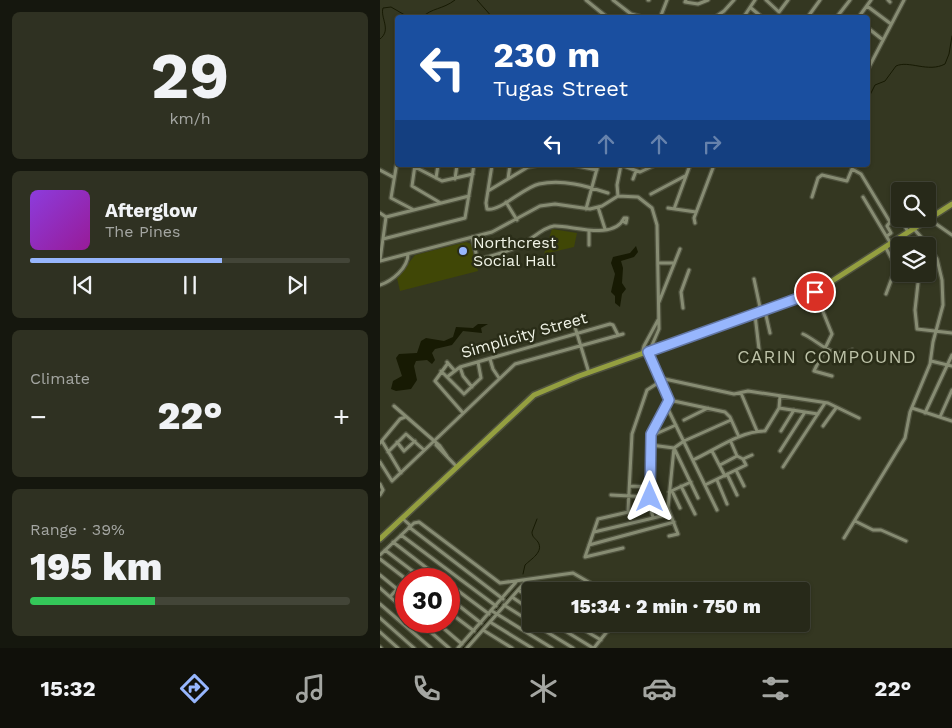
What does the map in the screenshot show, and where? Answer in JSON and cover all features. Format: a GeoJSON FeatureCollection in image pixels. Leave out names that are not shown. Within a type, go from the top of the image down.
{"type":"FeatureCollection","features":[{"type":"Feature","properties":{"kind":"main road"},"geometry":{"type":"LineString","coordinates":[[936,214],[952,204]]}},
{"type":"Feature","properties":{"kind":"main road"},"geometry":{"type":"LineString","coordinates":[[901,237],[917,227]]}},
{"type":"Feature","properties":{"kind":"main road"},"geometry":{"type":"LineString","coordinates":[[380,539],[534,395],[590,372],[815,292],[891,244]]}},
{"type":"Feature","properties":{"kind":"street"},"geometry":{"type":"LineString","coordinates":[[586,0],[604,15]]}},
{"type":"Feature","properties":{"kind":"street"},"geometry":{"type":"LineString","coordinates":[[613,0],[634,15]]}},
{"type":"Feature","properties":{"kind":"street"},"geometry":{"type":"LineString","coordinates":[[661,15],[667,0]]}},
{"type":"Feature","properties":{"kind":"street"},"geometry":{"type":"LineString","coordinates":[[686,0],[685,2],[694,4],[708,0]]}},
{"type":"Feature","properties":{"kind":"street"},"geometry":{"type":"LineString","coordinates":[[718,15],[734,0]]}},
{"type":"Feature","properties":{"kind":"street"},"geometry":{"type":"LineString","coordinates":[[745,15],[754,0]]}},
{"type":"Feature","properties":{"kind":"street"},"geometry":{"type":"LineString","coordinates":[[766,0],[779,12],[788,0]]}},
{"type":"Feature","properties":{"kind":"street"},"geometry":{"type":"LineString","coordinates":[[808,15],[820,0]]}},
{"type":"Feature","properties":{"kind":"street"},"geometry":{"type":"LineString","coordinates":[[838,15],[850,0]]}},
{"type":"Feature","properties":{"kind":"street"},"geometry":{"type":"LineString","coordinates":[[860,15],[871,0]]}},
{"type":"Feature","properties":{"kind":"street"},"geometry":{"type":"LineString","coordinates":[[870,65],[904,0]]}},
{"type":"Feature","properties":{"kind":"street"},"geometry":{"type":"LineString","coordinates":[[867,6],[891,24]]}},
{"type":"Feature","properties":{"kind":"street"},"geometry":{"type":"LineString","coordinates":[[751,8],[759,15]]}},
{"type":"Feature","properties":{"kind":"street"},"geometry":{"type":"LineString","coordinates":[[870,30],[883,40]]}},
{"type":"Feature","properties":{"kind":"street"},"geometry":{"type":"LineString","coordinates":[[395,167],[391,198],[413,209]]}},
{"type":"Feature","properties":{"kind":"street"},"geometry":{"type":"LineString","coordinates":[[415,167],[413,188],[440,203]]}},
{"type":"Feature","properties":{"kind":"street"},"geometry":{"type":"LineString","coordinates":[[417,167],[442,181],[473,174]]}},
{"type":"Feature","properties":{"kind":"street"},"geometry":{"type":"LineString","coordinates":[[436,178],[438,167]]}},
{"type":"Feature","properties":{"kind":"street"},"geometry":{"type":"LineString","coordinates":[[455,179],[457,167]]}},
{"type":"Feature","properties":{"kind":"street"},"geometry":{"type":"LineString","coordinates":[[383,239],[466,217],[474,167]]}},
{"type":"Feature","properties":{"kind":"street"},"geometry":{"type":"LineString","coordinates":[[492,167],[486,210],[492,210],[531,186],[550,182],[561,182],[608,193]]}},
{"type":"Feature","properties":{"kind":"street"},"geometry":{"type":"LineString","coordinates":[[508,179],[510,167]]}},
{"type":"Feature","properties":{"kind":"street"},"geometry":{"type":"LineString","coordinates":[[488,191],[526,167]]}},
{"type":"Feature","properties":{"kind":"street"},"geometry":{"type":"LineString","coordinates":[[583,167],[597,170]]}},
{"type":"Feature","properties":{"kind":"street"},"geometry":{"type":"LineString","coordinates":[[586,209],[598,167]]}},
{"type":"Feature","properties":{"kind":"street"},"geometry":{"type":"LineString","coordinates":[[618,196],[617,185],[621,167]]}},
{"type":"Feature","properties":{"kind":"street"},"geometry":{"type":"LineString","coordinates":[[625,167],[636,172],[642,172],[651,167]]}},
{"type":"Feature","properties":{"kind":"street"},"geometry":{"type":"LineString","coordinates":[[674,209],[689,167]]}},
{"type":"Feature","properties":{"kind":"street"},"geometry":{"type":"LineString","coordinates":[[695,223],[696,212],[713,167]]}},
{"type":"Feature","properties":{"kind":"street"},"geometry":{"type":"LineString","coordinates":[[812,197],[818,178],[822,175],[847,180],[852,169],[861,174],[890,222],[887,226],[891,233],[887,236]]}},
{"type":"Feature","properties":{"kind":"street"},"geometry":{"type":"LineString","coordinates":[[380,170],[393,177]]}},
{"type":"Feature","properties":{"kind":"street"},"geometry":{"type":"LineString","coordinates":[[632,179],[636,172]]}},
{"type":"Feature","properties":{"kind":"street"},"geometry":{"type":"LineString","coordinates":[[651,194],[686,176]]}},
{"type":"Feature","properties":{"kind":"street"},"geometry":{"type":"LineString","coordinates":[[386,217],[469,196]]}},
{"type":"Feature","properties":{"kind":"street"},"geometry":{"type":"LineString","coordinates":[[386,217],[380,261],[499,230],[534,209],[548,204],[586,209],[598,207],[618,196],[638,197],[652,208],[657,225],[659,329],[648,352],[669,400]]}},
{"type":"Feature","properties":{"kind":"street"},"geometry":{"type":"LineString","coordinates":[[863,197],[887,236],[888,246],[896,267],[886,294]]}},
{"type":"Feature","properties":{"kind":"street"},"geometry":{"type":"LineString","coordinates":[[506,202],[517,220]]}},
{"type":"Feature","properties":{"kind":"street"},"geometry":{"type":"LineString","coordinates":[[598,207],[605,229]]}},
{"type":"Feature","properties":{"kind":"street"},"geometry":{"type":"LineString","coordinates":[[668,208],[696,212]]}},
{"type":"Feature","properties":{"kind":"street"},"geometry":{"type":"LineString","coordinates":[[380,213],[386,217]]}},
{"type":"Feature","properties":{"kind":"street"},"geometry":{"type":"LineString","coordinates":[[472,237],[476,257],[480,259],[520,246],[551,226],[589,231],[605,229],[622,221]]}},
{"type":"Feature","properties":{"kind":"street"},"geometry":{"type":"LineString","coordinates":[[936,224],[952,235]]}},
{"type":"Feature","properties":{"kind":"street"},"geometry":{"type":"LineString","coordinates":[[905,227],[908,232]]}},
{"type":"Feature","properties":{"kind":"street"},"geometry":{"type":"LineString","coordinates":[[844,538],[905,438],[912,408],[931,361],[943,298],[939,265],[929,246],[914,229]]}},
{"type":"Feature","properties":{"kind":"street"},"geometry":{"type":"LineString","coordinates":[[589,231],[589,245]]}},
{"type":"Feature","properties":{"kind":"street"},"geometry":{"type":"LineString","coordinates":[[658,304],[680,249]]}},
{"type":"Feature","properties":{"kind":"street"},"geometry":{"type":"LineString","coordinates":[[380,285],[392,280],[406,263],[408,254]]}},
{"type":"Feature","properties":{"kind":"street"},"geometry":{"type":"LineString","coordinates":[[658,263],[674,264]]}},
{"type":"Feature","properties":{"kind":"street"},"geometry":{"type":"LineString","coordinates":[[683,308],[681,292],[689,270]]}},
{"type":"Feature","properties":{"kind":"street"},"geometry":{"type":"LineString","coordinates":[[754,279],[760,313],[759,349]]}},
{"type":"Feature","properties":{"kind":"street"},"geometry":{"type":"LineString","coordinates":[[918,282],[916,304],[917,329],[936,329],[952,333]]}},
{"type":"Feature","properties":{"kind":"street"},"geometry":{"type":"LineString","coordinates":[[815,292],[831,330],[814,372],[832,376]]}},
{"type":"Feature","properties":{"kind":"street"},"geometry":{"type":"LineString","coordinates":[[760,313],[770,333]]}},
{"type":"Feature","properties":{"kind":"street"},"geometry":{"type":"LineString","coordinates":[[642,354],[658,319]]}},
{"type":"Feature","properties":{"kind":"street","name":"Simplicity Street"},"geometry":{"type":"LineString","coordinates":[[447,377],[460,367],[612,324],[618,335]]}},
{"type":"Feature","properties":{"kind":"street"},"geometry":{"type":"LineString","coordinates":[[575,327],[590,372]]}},
{"type":"Feature","properties":{"kind":"street"},"geometry":{"type":"LineString","coordinates":[[380,462],[392,481],[424,450],[435,443],[463,413],[515,364],[581,348],[622,334]]}},
{"type":"Feature","properties":{"kind":"street"},"geometry":{"type":"LineString","coordinates":[[803,334],[825,348],[842,354],[852,350]]}},
{"type":"Feature","properties":{"kind":"street"},"geometry":{"type":"LineString","coordinates":[[649,338],[653,342]]}},
{"type":"Feature","properties":{"kind":"street"},"geometry":{"type":"LineString","coordinates":[[925,413],[952,355]]}},
{"type":"Feature","properties":{"kind":"street"},"geometry":{"type":"LineString","coordinates":[[490,358],[493,369],[499,378]]}},
{"type":"Feature","properties":{"kind":"street"},"geometry":{"type":"LineString","coordinates":[[931,361],[952,366]]}},
{"type":"Feature","properties":{"kind":"street"},"geometry":{"type":"LineString","coordinates":[[442,371],[463,394],[482,376],[478,362]]}},
{"type":"Feature","properties":{"kind":"street"},"geometry":{"type":"LineString","coordinates":[[454,370],[447,363],[434,381],[463,413]]}},
{"type":"Feature","properties":{"kind":"street"},"geometry":{"type":"LineString","coordinates":[[460,367],[463,376],[472,387]]}},
{"type":"Feature","properties":{"kind":"street"},"geometry":{"type":"LineString","coordinates":[[660,380],[734,394],[748,391],[825,403],[859,418]]}},
{"type":"Feature","properties":{"kind":"street"},"geometry":{"type":"LineString","coordinates":[[628,512],[632,434],[648,390],[660,380]]}},
{"type":"Feature","properties":{"kind":"street"},"geometry":{"type":"LineString","coordinates":[[940,417],[952,390]]}},
{"type":"Feature","properties":{"kind":"street"},"geometry":{"type":"LineString","coordinates":[[741,393],[757,430]]}},
{"type":"Feature","properties":{"kind":"street"},"geometry":{"type":"LineString","coordinates":[[693,460],[739,437],[757,430],[765,431],[779,408],[780,396]]}},
{"type":"Feature","properties":{"kind":"street"},"geometry":{"type":"LineString","coordinates":[[654,517],[650,507],[651,436],[669,400]]}},
{"type":"Feature","properties":{"kind":"street"},"geometry":{"type":"LineString","coordinates":[[669,400],[725,412],[739,437]]}},
{"type":"Feature","properties":{"kind":"street"},"geometry":{"type":"LineString","coordinates":[[783,467],[825,403]]}},
{"type":"Feature","properties":{"kind":"street"},"geometry":{"type":"LineString","coordinates":[[666,404],[717,510]]}},
{"type":"Feature","properties":{"kind":"street"},"geometry":{"type":"LineString","coordinates":[[394,406],[405,418],[435,443],[456,466]]}},
{"type":"Feature","properties":{"kind":"street"},"geometry":{"type":"LineString","coordinates":[[684,420],[708,408]]}},
{"type":"Feature","properties":{"kind":"street"},"geometry":{"type":"LineString","coordinates":[[779,408],[818,414]]}},
{"type":"Feature","properties":{"kind":"street"},"geometry":{"type":"LineString","coordinates":[[824,426],[836,408]]}},
{"type":"Feature","properties":{"kind":"street"},"geometry":{"type":"LineString","coordinates":[[912,408],[952,420]]}},
{"type":"Feature","properties":{"kind":"street"},"geometry":{"type":"LineString","coordinates":[[781,431],[794,410]]}},
{"type":"Feature","properties":{"kind":"street"},"geometry":{"type":"LineString","coordinates":[[780,451],[805,412]]}},
{"type":"Feature","properties":{"kind":"street"},"geometry":{"type":"LineString","coordinates":[[401,473],[381,442],[400,419],[405,418]]}},
{"type":"Feature","properties":{"kind":"street"},"geometry":{"type":"LineString","coordinates":[[651,445],[674,448],[684,441],[731,420]]}},
{"type":"Feature","properties":{"kind":"street"},"geometry":{"type":"LineString","coordinates":[[651,436],[676,425]]}},
{"type":"Feature","properties":{"kind":"street"},"geometry":{"type":"LineString","coordinates":[[388,452],[406,434],[424,450]]}},
{"type":"Feature","properties":{"kind":"street"},"geometry":{"type":"LineString","coordinates":[[397,442],[404,451],[414,441]]}},
{"type":"Feature","properties":{"kind":"street"},"geometry":{"type":"LineString","coordinates":[[705,485],[746,466],[743,460],[737,456],[731,442]]}},
{"type":"Feature","properties":{"kind":"street"},"geometry":{"type":"LineString","coordinates":[[674,448],[698,498]]}},
{"type":"Feature","properties":{"kind":"street"},"geometry":{"type":"LineString","coordinates":[[669,536],[678,534],[668,508],[674,448]]}},
{"type":"Feature","properties":{"kind":"street"},"geometry":{"type":"LineString","coordinates":[[712,451],[737,495]]}},
{"type":"Feature","properties":{"kind":"street"},"geometry":{"type":"LineString","coordinates":[[743,460],[752,455]]}},
{"type":"Feature","properties":{"kind":"street"},"geometry":{"type":"LineString","coordinates":[[720,465],[737,456]]}},
{"type":"Feature","properties":{"kind":"street"},"geometry":{"type":"LineString","coordinates":[[736,470],[744,486]]}},
{"type":"Feature","properties":{"kind":"street"},"geometry":{"type":"LineString","coordinates":[[716,480],[727,504]]}},
{"type":"Feature","properties":{"kind":"street"},"geometry":{"type":"LineString","coordinates":[[670,492],[691,482]]}},
{"type":"Feature","properties":{"kind":"street"},"geometry":{"type":"LineString","coordinates":[[380,484],[383,491],[380,494]]}},
{"type":"Feature","properties":{"kind":"street"},"geometry":{"type":"LineString","coordinates":[[630,486],[650,487]]}},
{"type":"Feature","properties":{"kind":"street"},"geometry":{"type":"LineString","coordinates":[[681,486],[694,514]]}},
{"type":"Feature","properties":{"kind":"street"},"geometry":{"type":"LineString","coordinates":[[670,492],[680,508]]}},
{"type":"Feature","properties":{"kind":"street"},"geometry":{"type":"LineString","coordinates":[[611,495],[650,497]]}},
{"type":"Feature","properties":{"kind":"street"},"geometry":{"type":"LineString","coordinates":[[623,548],[586,557],[598,519],[650,507]]}},
{"type":"Feature","properties":{"kind":"street"},"geometry":{"type":"LineString","coordinates":[[593,532],[670,514]]}},
{"type":"Feature","properties":{"kind":"street"},"geometry":{"type":"LineString","coordinates":[[402,517],[410,527],[503,598]]}},
{"type":"Feature","properties":{"kind":"street"},"geometry":{"type":"LineString","coordinates":[[855,521],[873,530],[879,529],[906,541]]}},
{"type":"Feature","properties":{"kind":"street"},"geometry":{"type":"LineString","coordinates":[[380,555],[416,522],[422,523],[499,582],[526,581],[573,573],[588,582]]}},
{"type":"Feature","properties":{"kind":"street"},"geometry":{"type":"LineString","coordinates":[[589,545],[674,522]]}},
{"type":"Feature","properties":{"kind":"street"},"geometry":{"type":"LineString","coordinates":[[402,535],[496,606]]}},
{"type":"Feature","properties":{"kind":"street"},"geometry":{"type":"LineString","coordinates":[[394,542],[427,568]]}},
{"type":"Feature","properties":{"kind":"street"},"geometry":{"type":"LineString","coordinates":[[385,550],[409,568]]}},
{"type":"Feature","properties":{"kind":"street"},"geometry":{"type":"LineString","coordinates":[[380,560],[395,571]]}},
{"type":"Feature","properties":{"kind":"street"},"geometry":{"type":"LineString","coordinates":[[380,575],[395,587]]}},
{"type":"Feature","properties":{"kind":"street"},"geometry":{"type":"LineString","coordinates":[[467,648],[526,581]]}},
{"type":"Feature","properties":{"kind":"street"},"geometry":{"type":"LineString","coordinates":[[458,648],[516,582]]}},
{"type":"Feature","properties":{"kind":"street"},"geometry":{"type":"LineString","coordinates":[[380,588],[395,601]]}},
{"type":"Feature","properties":{"kind":"street"},"geometry":{"type":"LineString","coordinates":[[518,590],[522,592]]}},
{"type":"Feature","properties":{"kind":"street"},"geometry":{"type":"LineString","coordinates":[[390,597],[395,591]]}},
{"type":"Feature","properties":{"kind":"street"},"geometry":{"type":"LineString","coordinates":[[460,592],[488,614]]}},
{"type":"Feature","properties":{"kind":"street"},"geometry":{"type":"LineString","coordinates":[[512,597],[522,604]]}},
{"type":"Feature","properties":{"kind":"street"},"geometry":{"type":"LineString","coordinates":[[380,604],[431,648]]}},
{"type":"Feature","properties":{"kind":"street"},"geometry":{"type":"LineString","coordinates":[[504,606],[522,617]]}},
{"type":"Feature","properties":{"kind":"street"},"geometry":{"type":"LineString","coordinates":[[460,607],[481,623]]}},
{"type":"Feature","properties":{"kind":"street"},"geometry":{"type":"LineString","coordinates":[[492,611],[552,648]]}},
{"type":"Feature","properties":{"kind":"street"},"geometry":{"type":"LineString","coordinates":[[380,618],[414,648]]}},
{"type":"Feature","properties":{"kind":"street"},"geometry":{"type":"LineString","coordinates":[[460,620],[474,631]]}},
{"type":"Feature","properties":{"kind":"street"},"geometry":{"type":"LineString","coordinates":[[490,622],[532,648]]}},
{"type":"Feature","properties":{"kind":"street"},"geometry":{"type":"LineString","coordinates":[[483,630],[511,648]]}},
{"type":"Feature","properties":{"kind":"street"},"geometry":{"type":"LineString","coordinates":[[380,632],[398,648]]}},
{"type":"Feature","properties":{"kind":"street"},"geometry":{"type":"LineString","coordinates":[[547,632],[573,648]]}},
{"type":"Feature","properties":{"kind":"street"},"geometry":{"type":"LineString","coordinates":[[567,632],[594,648],[607,632]]}},
{"type":"Feature","properties":{"kind":"street"},"geometry":{"type":"LineString","coordinates":[[588,632],[601,640]]}},
{"type":"Feature","properties":{"kind":"street"},"geometry":{"type":"LineString","coordinates":[[432,633],[449,648]]}},
{"type":"Feature","properties":{"kind":"street"},"geometry":{"type":"LineString","coordinates":[[449,633],[462,644]]}},
{"type":"Feature","properties":{"kind":"green space"},"geometry":{"type":"Polygon","coordinates":[[[552,229],[577,233],[574,247],[544,254],[552,229]]]}},
{"type":"Feature","properties":{"kind":"green space"},"geometry":{"type":"Polygon","coordinates":[[[466,242],[471,244],[478,271],[400,291],[397,278],[415,255],[466,242]]]}},
{"type":"Feature","properties":{"kind":"shaded area"},"geometry":{"type":"Polygon","coordinates":[[[636,246],[638,252],[634,257],[621,261],[623,268],[622,283],[626,289],[622,294],[620,307],[615,303],[615,296],[611,292],[615,274],[611,263],[613,257],[630,253],[636,246]]]}},
{"type":"Feature","properties":{"kind":"shaded area"},"geometry":{"type":"Polygon","coordinates":[[[478,324],[488,324],[481,328],[482,333],[463,331],[452,345],[435,349],[432,353],[435,360],[432,364],[427,360],[416,361],[414,366],[417,380],[411,389],[396,391],[391,389],[393,381],[402,376],[396,358],[399,354],[417,353],[421,341],[426,338],[444,341],[453,337],[456,327],[473,328],[478,324]]]}},
{"type":"Feature","properties":{"kind":"waterway"},"geometry":{"type":"LineString","coordinates":[[426,15],[455,0]]}},
{"type":"Feature","properties":{"kind":"waterway"},"geometry":{"type":"LineString","coordinates":[[477,0],[490,15]]}},
{"type":"Feature","properties":{"kind":"waterway"},"geometry":{"type":"LineString","coordinates":[[380,39],[385,32],[383,8],[391,7],[405,15]]}},
{"type":"Feature","properties":{"kind":"waterway"},"geometry":{"type":"LineString","coordinates":[[870,95],[875,85],[885,81],[896,66],[907,64],[932,67],[945,64],[952,36]]}},
{"type":"Feature","properties":{"kind":"waterway"},"geometry":{"type":"LineString","coordinates":[[523,574],[525,565],[536,555],[539,549],[538,542],[532,532],[537,519]]}},
{"type":"Feature","properties":{"kind":"waterway"},"geometry":{"type":"LineString","coordinates":[[495,611],[520,584]]}},
{"type":"Feature","properties":{"kind":"waterway"},"geometry":{"type":"LineString","coordinates":[[463,648],[493,614]]}},
{"type":"Feature","properties":{"kind":"place","name":"Northcrest Social Hall"},"geometry":{"type":"Point","coordinates":[463,251]}},
{"type":"Feature","properties":{"kind":"district","name":"CARIN COMPOUND"},"geometry":{"type":"Point","coordinates":[827,356]}},
{"type":"Feature","properties":{"kind":"route"},"geometry":{"type":"LineString","coordinates":[[650,497],[651,434],[669,400],[648,352],[800,299],[815,292]]}}]}
